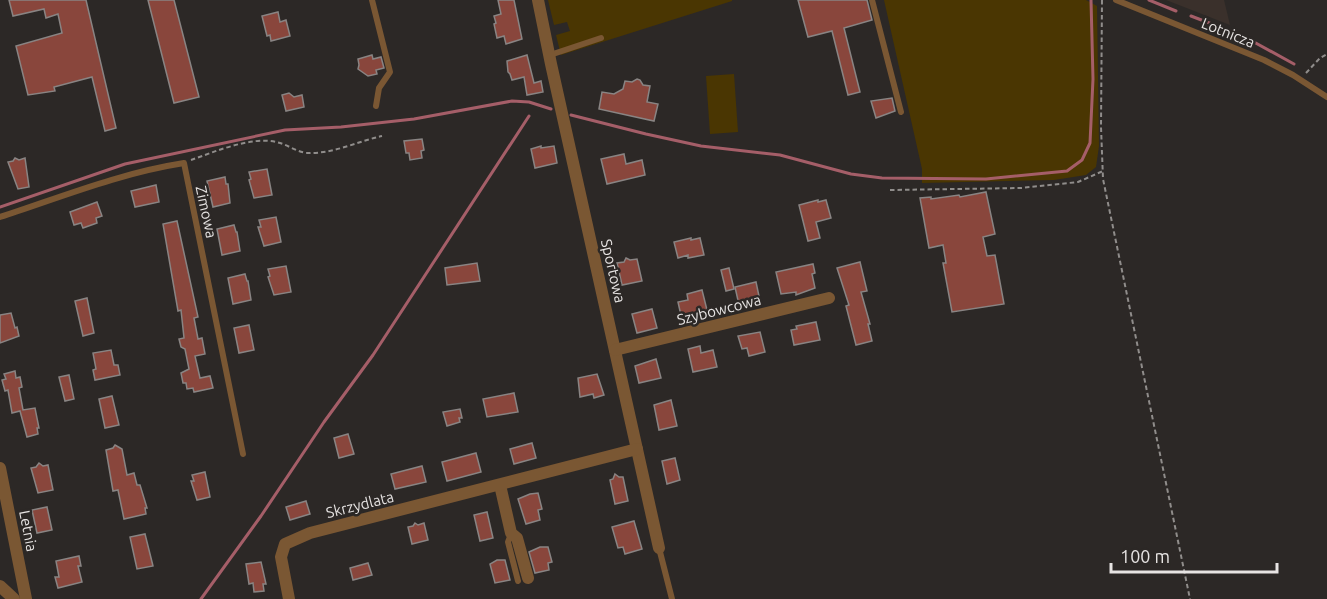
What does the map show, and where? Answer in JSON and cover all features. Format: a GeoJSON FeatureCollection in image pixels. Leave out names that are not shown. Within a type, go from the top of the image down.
{"type":"FeatureCollection","features":[{"type":"Feature","properties":{"kind":"street","name":"Sportowa"},"geometry":{"type":"LineString","coordinates":[[538,0],[659,548]]}},
{"type":"Feature","properties":{"kind":"street","name":"Szybowcowa"},"geometry":{"type":"LineString","coordinates":[[615,350],[829,298]]}},
{"type":"Feature","properties":{"kind":"street","name":"Skrzydlata"},"geometry":{"type":"LineString","coordinates":[[289,599],[281,557],[285,544],[292,539],[310,532],[637,449]]}},
{"type":"Feature","properties":{"kind":"street","name":"Letnia"},"geometry":{"type":"LineString","coordinates":[[0,468],[26,599]]}},
{"type":"Feature","properties":{"kind":"street"},"geometry":{"type":"LineString","coordinates":[[500,485],[511,533],[516,538],[523,579]]}},
{"type":"Feature","properties":{"kind":"street"},"geometry":{"type":"LineString","coordinates":[[0,586],[14,599]]}},
{"type":"Feature","properties":{"kind":"lane"},"geometry":{"type":"LineString","coordinates":[[372,0],[390,72],[379,88],[376,106]]}},
{"type":"Feature","properties":{"kind":"lane"},"geometry":{"type":"LineString","coordinates":[[872,0],[901,112]]}},
{"type":"Feature","properties":{"kind":"lane","name":"Lotnicza"},"geometry":{"type":"LineString","coordinates":[[1116,0],[1264,60],[1327,97]]}},
{"type":"Feature","properties":{"kind":"lane"},"geometry":{"type":"LineString","coordinates":[[549,55],[601,38]]}},
{"type":"Feature","properties":{"kind":"lane"},"geometry":{"type":"LineString","coordinates":[[0,217],[119,177],[184,163]]}},
{"type":"Feature","properties":{"kind":"lane","name":"Zimowa"},"geometry":{"type":"LineString","coordinates":[[184,163],[243,454]]}},
{"type":"Feature","properties":{"kind":"lane"},"geometry":{"type":"LineString","coordinates":[[659,548],[672,599]]}},
{"type":"Feature","properties":{"kind":"path"},"geometry":{"type":"LineString","coordinates":[[1102,0],[1103,171],[1190,599]]}},
{"type":"Feature","properties":{"kind":"path"},"geometry":{"type":"LineString","coordinates":[[1300,80],[1320,58],[1327,54]]}},
{"type":"Feature","properties":{"kind":"path"},"geometry":{"type":"LineString","coordinates":[[184,163],[221,149],[257,142],[276,142],[298,151],[314,153],[382,136]]}},
{"type":"Feature","properties":{"kind":"path"},"geometry":{"type":"LineString","coordinates":[[890,190],[1021,188],[1078,182],[1103,171]]}},
{"type":"Feature","properties":{"kind":"shaded area"},"geometry":{"type":"Polygon","coordinates":[[[548,0],[732,1],[561,55],[556,35],[570,31],[567,22],[554,25],[548,0]]]}},
{"type":"Feature","properties":{"kind":"shaded area"},"geometry":{"type":"Polygon","coordinates":[[[884,0],[1086,0],[1097,6],[1099,146],[1096,167],[1086,175],[1054,180],[922,183],[922,169],[884,0]]]}},
{"type":"Feature","properties":{"kind":"shaded area"},"geometry":{"type":"Polygon","coordinates":[[[1166,0],[1224,0],[1230,25],[1166,0]]]}},
{"type":"Feature","properties":{"kind":"shaded area"},"geometry":{"type":"Polygon","coordinates":[[[734,74],[738,132],[710,134],[706,76],[734,74]]]}},
{"type":"Feature","properties":{"kind":"building"},"geometry":{"type":"Polygon","coordinates":[[[9,0],[86,0],[116,128],[105,131],[92,77],[54,87],[55,91],[28,95],[16,46],[62,33],[58,14],[46,18],[44,9],[13,16],[9,0]]]}},
{"type":"Feature","properties":{"kind":"building"},"geometry":{"type":"Polygon","coordinates":[[[148,0],[174,0],[199,97],[174,103],[148,0]]]}},
{"type":"Feature","properties":{"kind":"building"},"geometry":{"type":"Polygon","coordinates":[[[498,0],[514,0],[522,39],[506,44],[504,36],[497,38],[494,16],[501,14],[498,0]]]}},
{"type":"Feature","properties":{"kind":"building"},"geometry":{"type":"Polygon","coordinates":[[[798,0],[867,0],[872,20],[844,28],[860,92],[848,95],[832,31],[808,37],[798,0]]]}},
{"type":"Feature","properties":{"kind":"building"},"geometry":{"type":"Polygon","coordinates":[[[278,12],[280,22],[286,20],[290,36],[271,41],[270,35],[267,36],[262,16],[278,12]]]}},
{"type":"Feature","properties":{"kind":"building"},"geometry":{"type":"Polygon","coordinates":[[[372,55],[373,59],[381,57],[384,68],[376,70],[377,74],[368,76],[358,69],[358,59],[372,55]]]}},
{"type":"Feature","properties":{"kind":"building"},"geometry":{"type":"Polygon","coordinates":[[[527,55],[534,83],[541,81],[543,92],[527,95],[524,77],[512,80],[508,72],[507,61],[527,55]]]}},
{"type":"Feature","properties":{"kind":"building"},"geometry":{"type":"Polygon","coordinates":[[[637,79],[643,85],[650,86],[647,102],[658,104],[654,121],[599,109],[602,92],[614,94],[623,89],[625,81],[632,82],[637,79]]]}},
{"type":"Feature","properties":{"kind":"building"},"geometry":{"type":"Polygon","coordinates":[[[289,93],[294,97],[302,95],[304,107],[286,111],[282,95],[289,93]]]}},
{"type":"Feature","properties":{"kind":"building"},"geometry":{"type":"Polygon","coordinates":[[[892,98],[895,111],[876,118],[871,101],[892,98]]]}},
{"type":"Feature","properties":{"kind":"building"},"geometry":{"type":"Polygon","coordinates":[[[422,139],[424,150],[421,151],[422,158],[410,160],[404,141],[422,139]]]}},
{"type":"Feature","properties":{"kind":"building"},"geometry":{"type":"Polygon","coordinates":[[[541,146],[541,148],[554,146],[557,163],[535,168],[531,149],[541,146]]]}},
{"type":"Feature","properties":{"kind":"building"},"geometry":{"type":"Polygon","coordinates":[[[624,154],[626,164],[642,160],[645,175],[607,184],[601,159],[624,154]]]}},
{"type":"Feature","properties":{"kind":"building"},"geometry":{"type":"Polygon","coordinates":[[[15,158],[19,160],[25,158],[29,187],[18,189],[8,162],[15,158]]]}},
{"type":"Feature","properties":{"kind":"building"},"geometry":{"type":"Polygon","coordinates":[[[267,169],[272,195],[254,198],[249,172],[267,169]]]}},
{"type":"Feature","properties":{"kind":"building"},"geometry":{"type":"Polygon","coordinates":[[[225,177],[230,203],[213,207],[207,181],[225,177]]]}},
{"type":"Feature","properties":{"kind":"building"},"geometry":{"type":"Polygon","coordinates":[[[156,185],[159,202],[135,207],[131,191],[156,185]]]}},
{"type":"Feature","properties":{"kind":"building"},"geometry":{"type":"Polygon","coordinates":[[[986,192],[995,234],[983,237],[987,256],[995,255],[1004,304],[952,312],[943,263],[946,263],[943,245],[929,248],[920,198],[931,197],[931,199],[959,195],[960,197],[986,192]]]}},
{"type":"Feature","properties":{"kind":"building"},"geometry":{"type":"Polygon","coordinates":[[[818,200],[818,202],[826,200],[831,218],[816,222],[820,238],[808,241],[799,205],[818,200]]]}},
{"type":"Feature","properties":{"kind":"building"},"geometry":{"type":"Polygon","coordinates":[[[97,202],[102,216],[96,218],[97,223],[83,228],[81,223],[74,225],[70,212],[97,202]]]}},
{"type":"Feature","properties":{"kind":"building"},"geometry":{"type":"Polygon","coordinates":[[[276,217],[281,242],[264,246],[258,227],[261,227],[259,220],[276,217]]]}},
{"type":"Feature","properties":{"kind":"building"},"geometry":{"type":"Polygon","coordinates":[[[177,221],[198,317],[194,318],[198,339],[202,338],[205,354],[195,356],[200,378],[210,376],[213,388],[194,392],[193,388],[187,389],[181,373],[189,369],[185,349],[181,347],[179,339],[184,338],[181,310],[178,311],[163,224],[177,221]]]}},
{"type":"Feature","properties":{"kind":"building"},"geometry":{"type":"Polygon","coordinates":[[[234,225],[240,251],[222,255],[217,229],[234,225]]]}},
{"type":"Feature","properties":{"kind":"building"},"geometry":{"type":"Polygon","coordinates":[[[691,238],[691,240],[700,238],[704,255],[688,258],[688,255],[678,258],[674,242],[691,238]]]}},
{"type":"Feature","properties":{"kind":"building"},"geometry":{"type":"Polygon","coordinates":[[[626,258],[637,259],[642,281],[622,285],[617,263],[624,262],[626,258]]]}},
{"type":"Feature","properties":{"kind":"building"},"geometry":{"type":"Polygon","coordinates":[[[860,262],[867,291],[861,292],[872,341],[856,345],[846,306],[849,305],[837,268],[860,262]]]}},
{"type":"Feature","properties":{"kind":"building"},"geometry":{"type":"Polygon","coordinates":[[[477,263],[480,281],[447,285],[445,268],[477,263]]]}},
{"type":"Feature","properties":{"kind":"building"},"geometry":{"type":"Polygon","coordinates":[[[813,264],[815,273],[812,274],[815,288],[796,295],[796,292],[781,294],[776,272],[813,264]]]}},
{"type":"Feature","properties":{"kind":"building"},"geometry":{"type":"Polygon","coordinates":[[[286,266],[291,292],[274,295],[268,269],[286,266]]]}},
{"type":"Feature","properties":{"kind":"building"},"geometry":{"type":"Polygon","coordinates":[[[729,268],[734,289],[726,291],[721,270],[729,268]]]}},
{"type":"Feature","properties":{"kind":"building"},"geometry":{"type":"Polygon","coordinates":[[[245,274],[251,300],[233,304],[228,278],[245,274]]]}},
{"type":"Feature","properties":{"kind":"building"},"geometry":{"type":"Polygon","coordinates":[[[756,282],[760,301],[739,305],[735,287],[756,282]]]}},
{"type":"Feature","properties":{"kind":"building"},"geometry":{"type":"Polygon","coordinates":[[[702,290],[708,314],[682,320],[678,302],[688,300],[687,294],[702,290]]]}},
{"type":"Feature","properties":{"kind":"building"},"geometry":{"type":"Polygon","coordinates":[[[87,298],[94,333],[83,336],[75,301],[87,298]]]}},
{"type":"Feature","properties":{"kind":"building"},"geometry":{"type":"Polygon","coordinates":[[[652,309],[657,328],[637,333],[632,314],[652,309]]]}},
{"type":"Feature","properties":{"kind":"building"},"geometry":{"type":"Polygon","coordinates":[[[11,313],[19,336],[0,343],[0,315],[11,313]]]}},
{"type":"Feature","properties":{"kind":"building"},"geometry":{"type":"Polygon","coordinates":[[[816,322],[820,340],[794,345],[791,330],[797,329],[796,326],[816,322]]]}},
{"type":"Feature","properties":{"kind":"building"},"geometry":{"type":"Polygon","coordinates":[[[249,325],[254,350],[239,353],[234,328],[249,325]]]}},
{"type":"Feature","properties":{"kind":"building"},"geometry":{"type":"Polygon","coordinates":[[[760,332],[765,352],[749,356],[747,348],[742,349],[738,336],[760,332]]]}},
{"type":"Feature","properties":{"kind":"building"},"geometry":{"type":"Polygon","coordinates":[[[700,346],[701,353],[713,350],[717,367],[693,372],[688,349],[700,346]]]}},
{"type":"Feature","properties":{"kind":"building"},"geometry":{"type":"Polygon","coordinates":[[[111,350],[114,365],[118,365],[120,375],[95,380],[93,370],[96,369],[93,353],[111,350]]]}},
{"type":"Feature","properties":{"kind":"building"},"geometry":{"type":"Polygon","coordinates":[[[656,359],[661,378],[639,383],[635,366],[656,359]]]}},
{"type":"Feature","properties":{"kind":"building"},"geometry":{"type":"Polygon","coordinates":[[[15,371],[16,378],[20,377],[22,387],[19,388],[23,410],[35,408],[39,428],[37,428],[38,434],[27,437],[20,411],[12,413],[8,390],[5,391],[2,380],[6,379],[4,374],[15,371]]]}},
{"type":"Feature","properties":{"kind":"building"},"geometry":{"type":"Polygon","coordinates":[[[597,374],[604,395],[594,398],[593,394],[580,397],[578,378],[597,374]]]}},
{"type":"Feature","properties":{"kind":"building"},"geometry":{"type":"Polygon","coordinates":[[[69,375],[74,399],[65,401],[59,377],[69,375]]]}},
{"type":"Feature","properties":{"kind":"building"},"geometry":{"type":"Polygon","coordinates":[[[514,393],[518,412],[487,417],[483,399],[514,393]]]}},
{"type":"Feature","properties":{"kind":"building"},"geometry":{"type":"Polygon","coordinates":[[[112,396],[119,425],[105,428],[99,399],[112,396]]]}},
{"type":"Feature","properties":{"kind":"building"},"geometry":{"type":"Polygon","coordinates":[[[671,400],[677,426],[659,430],[654,405],[671,400]]]}},
{"type":"Feature","properties":{"kind":"building"},"geometry":{"type":"Polygon","coordinates":[[[460,409],[462,418],[459,418],[460,422],[447,426],[443,412],[460,409]]]}},
{"type":"Feature","properties":{"kind":"building"},"geometry":{"type":"Polygon","coordinates":[[[348,434],[354,454],[339,458],[334,438],[348,434]]]}},
{"type":"Feature","properties":{"kind":"building"},"geometry":{"type":"Polygon","coordinates":[[[532,443],[536,458],[514,464],[510,449],[532,443]]]}},
{"type":"Feature","properties":{"kind":"building"},"geometry":{"type":"Polygon","coordinates":[[[115,445],[122,449],[127,475],[134,473],[137,485],[140,485],[147,508],[145,508],[146,514],[124,519],[118,490],[113,491],[106,450],[115,445]]]}},
{"type":"Feature","properties":{"kind":"building"},"geometry":{"type":"Polygon","coordinates":[[[476,453],[481,472],[447,481],[442,462],[476,453]]]}},
{"type":"Feature","properties":{"kind":"building"},"geometry":{"type":"Polygon","coordinates":[[[675,458],[680,480],[667,484],[662,461],[675,458]]]}},
{"type":"Feature","properties":{"kind":"building"},"geometry":{"type":"Polygon","coordinates":[[[39,463],[43,466],[48,465],[53,490],[38,493],[31,468],[36,467],[39,463]]]}},
{"type":"Feature","properties":{"kind":"building"},"geometry":{"type":"Polygon","coordinates":[[[422,466],[426,482],[395,489],[391,474],[422,466]]]}},
{"type":"Feature","properties":{"kind":"building"},"geometry":{"type":"Polygon","coordinates":[[[205,472],[210,497],[197,500],[191,481],[194,481],[192,475],[205,472]]]}},
{"type":"Feature","properties":{"kind":"building"},"geometry":{"type":"Polygon","coordinates":[[[615,474],[623,477],[628,501],[615,504],[610,480],[615,474]]]}},
{"type":"Feature","properties":{"kind":"building"},"geometry":{"type":"Polygon","coordinates":[[[538,493],[542,509],[538,510],[540,520],[526,524],[518,499],[538,493]]]}},
{"type":"Feature","properties":{"kind":"building"},"geometry":{"type":"Polygon","coordinates":[[[306,501],[310,514],[290,520],[286,507],[306,501]]]}},
{"type":"Feature","properties":{"kind":"building"},"geometry":{"type":"Polygon","coordinates":[[[47,507],[52,530],[37,533],[32,510],[47,507]]]}},
{"type":"Feature","properties":{"kind":"building"},"geometry":{"type":"Polygon","coordinates":[[[487,512],[493,538],[480,541],[474,515],[487,512]]]}},
{"type":"Feature","properties":{"kind":"building"},"geometry":{"type":"Polygon","coordinates":[[[634,521],[642,549],[625,554],[623,547],[618,548],[612,527],[634,521]]]}},
{"type":"Feature","properties":{"kind":"building"},"geometry":{"type":"Polygon","coordinates":[[[415,523],[418,525],[424,523],[428,540],[412,544],[408,527],[415,523]]]}},
{"type":"Feature","properties":{"kind":"building"},"geometry":{"type":"Polygon","coordinates":[[[145,534],[153,566],[137,569],[130,537],[145,534]]]}},
{"type":"Feature","properties":{"kind":"building"},"geometry":{"type":"Polygon","coordinates":[[[540,547],[548,547],[552,562],[548,563],[549,570],[535,573],[529,552],[540,547]]]}},
{"type":"Feature","properties":{"kind":"building"},"geometry":{"type":"Polygon","coordinates":[[[79,556],[81,566],[78,566],[82,582],[58,588],[55,577],[59,577],[56,561],[79,556]]]}},
{"type":"Feature","properties":{"kind":"building"},"geometry":{"type":"Polygon","coordinates":[[[497,560],[505,560],[510,580],[495,583],[490,564],[497,560]]]}},
{"type":"Feature","properties":{"kind":"building"},"geometry":{"type":"Polygon","coordinates":[[[261,562],[266,584],[263,584],[264,591],[254,592],[253,583],[249,584],[246,564],[261,562]]]}},
{"type":"Feature","properties":{"kind":"building"},"geometry":{"type":"Polygon","coordinates":[[[368,563],[372,575],[353,580],[350,568],[368,563]]]}},
{"type":"Feature","properties":{"kind":"waterway"},"geometry":{"type":"LineString","coordinates":[[571,115],[701,146],[780,155],[851,174],[882,178],[986,179],[1067,171],[1082,160],[1090,143],[1093,79],[1091,0]]}},
{"type":"Feature","properties":{"kind":"waterway"},"geometry":{"type":"LineString","coordinates":[[1149,0],[1176,11]]}},
{"type":"Feature","properties":{"kind":"waterway"},"geometry":{"type":"LineString","coordinates":[[1191,16],[1243,36],[1294,64]]}},
{"type":"Feature","properties":{"kind":"waterway"},"geometry":{"type":"LineString","coordinates":[[0,207],[125,164],[285,130],[414,119],[512,101],[529,102],[551,109]]}},
{"type":"Feature","properties":{"kind":"waterway"},"geometry":{"type":"LineString","coordinates":[[201,599],[373,355],[529,116]]}}]}
